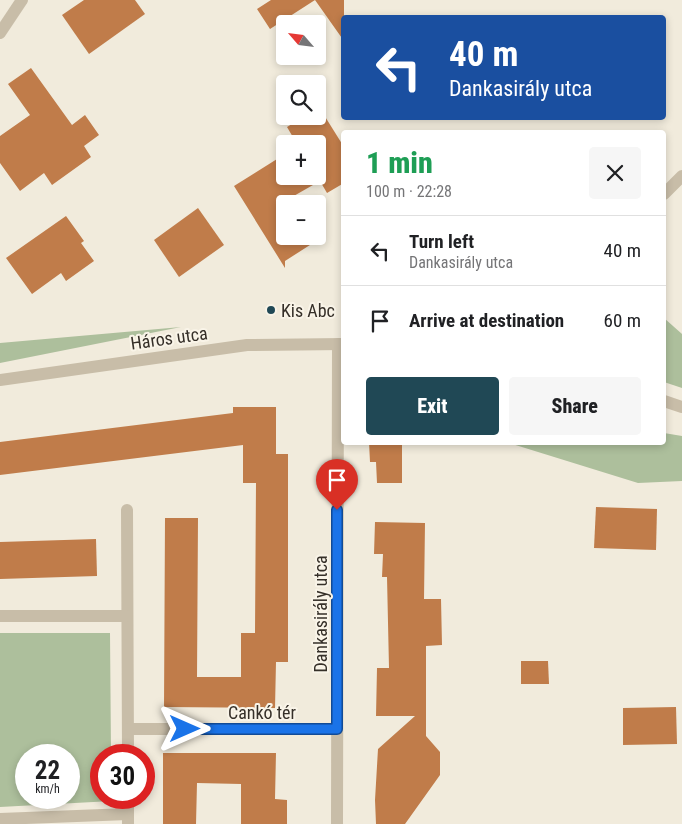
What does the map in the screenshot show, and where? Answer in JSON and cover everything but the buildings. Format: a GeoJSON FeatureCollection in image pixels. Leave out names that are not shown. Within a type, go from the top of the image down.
{"type":"FeatureCollection","features":[{"type":"Feature","properties":{"kind":"street"},"geometry":{"type":"LineString","coordinates":[[0,33],[22,0]]}},
{"type":"Feature","properties":{"kind":"street"},"geometry":{"type":"LineString","coordinates":[[666,192],[682,176]]}},
{"type":"Feature","properties":{"kind":"street","name":"Háros utca"},"geometry":{"type":"LineString","coordinates":[[0,380],[246,345],[341,344]]}},
{"type":"Feature","properties":{"kind":"street","name":"Dankasirály utca"},"geometry":{"type":"LineString","coordinates":[[337,824],[341,344]]}},
{"type":"Feature","properties":{"kind":"street"},"geometry":{"type":"LineString","coordinates":[[666,402],[682,407]]}},
{"type":"Feature","properties":{"kind":"street"},"geometry":{"type":"LineString","coordinates":[[127,510],[128,744]]}},
{"type":"Feature","properties":{"kind":"street"},"geometry":{"type":"LineString","coordinates":[[0,616],[127,616]]}},
{"type":"Feature","properties":{"kind":"street","name":"Cankó tér"},"geometry":{"type":"LineString","coordinates":[[128,729],[337,729]]}},
{"type":"Feature","properties":{"kind":"street"},"geometry":{"type":"LineString","coordinates":[[0,819],[128,819]]}},
{"type":"Feature","properties":{"kind":"green space"},"geometry":{"type":"Polygon","coordinates":[[[666,320],[682,334],[682,388],[666,383],[666,320]]]}},
{"type":"Feature","properties":{"kind":"green space"},"geometry":{"type":"Polygon","coordinates":[[[181,327],[0,363],[0,343],[181,327]]]}},
{"type":"Feature","properties":{"kind":"green space"},"geometry":{"type":"Polygon","coordinates":[[[666,433],[682,436],[682,481],[638,483],[515,445],[666,445],[666,433]]]}},
{"type":"Feature","properties":{"kind":"green space"},"geometry":{"type":"Polygon","coordinates":[[[0,633],[110,633],[111,744],[90,744],[90,802],[80,803],[80,744],[15,744],[15,806],[0,807],[0,633]]]}},
{"type":"Feature","properties":{"kind":"place","name":"Kis Abc"},"geometry":{"type":"Point","coordinates":[271,310]}},
{"type":"Feature","properties":{"kind":"route"},"geometry":{"type":"LineString","coordinates":[[185,729],[337,729],[337,510]]}}]}
